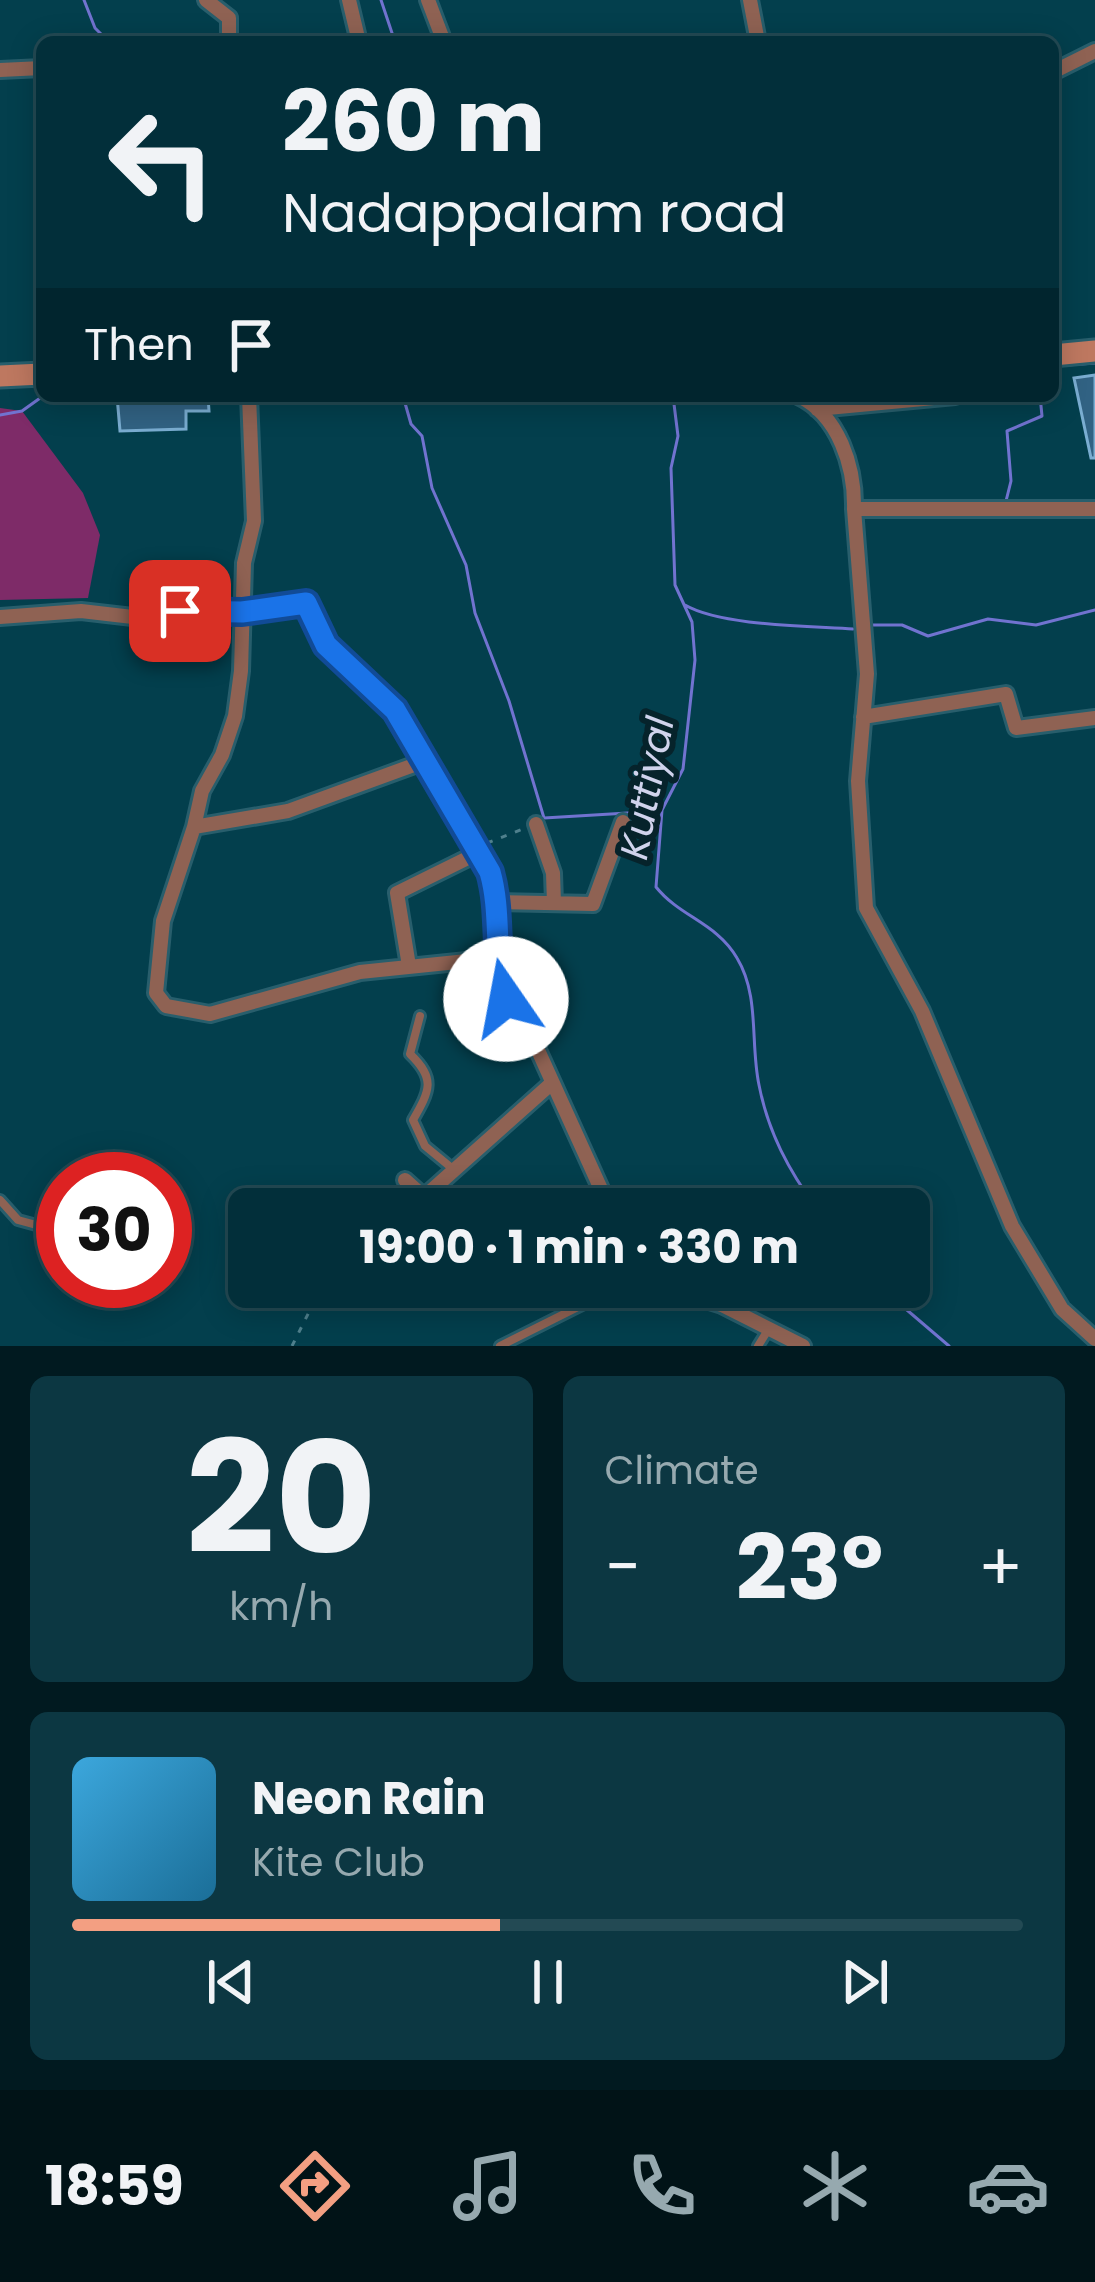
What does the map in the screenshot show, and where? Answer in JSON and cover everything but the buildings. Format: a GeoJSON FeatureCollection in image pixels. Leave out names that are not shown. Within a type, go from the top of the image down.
{"type":"FeatureCollection","features":[{"type":"Feature","properties":{"kind":"main road"},"geometry":{"type":"LineString","coordinates":[[1059,355],[1095,352]]}},
{"type":"Feature","properties":{"kind":"main road"},"geometry":{"type":"LineString","coordinates":[[0,376],[36,374]]}},
{"type":"Feature","properties":{"kind":"street"},"geometry":{"type":"LineString","coordinates":[[206,0],[229,18],[229,36]]}},
{"type":"Feature","properties":{"kind":"street"},"geometry":{"type":"LineString","coordinates":[[349,0],[358,36]]}},
{"type":"Feature","properties":{"kind":"street"},"geometry":{"type":"LineString","coordinates":[[428,0],[442,36]]}},
{"type":"Feature","properties":{"kind":"street"},"geometry":{"type":"LineString","coordinates":[[750,0],[757,36]]}},
{"type":"Feature","properties":{"kind":"street"},"geometry":{"type":"LineString","coordinates":[[1059,69],[1095,51]]}},
{"type":"Feature","properties":{"kind":"street"},"geometry":{"type":"LineString","coordinates":[[0,70],[36,68]]}},
{"type":"Feature","properties":{"kind":"street"},"geometry":{"type":"LineString","coordinates":[[250,402],[254,521],[235,716],[202,791],[163,921],[156,993],[166,1006],[210,1014],[360,972],[496,958]]}},
{"type":"Feature","properties":{"kind":"street"},"geometry":{"type":"LineString","coordinates":[[807,402],[829,422],[850,468],[867,674],[858,781],[866,908],[922,1011],[1012,1226],[1063,1309],[1095,1339]]}},
{"type":"Feature","properties":{"kind":"street"},"geometry":{"type":"LineString","coordinates":[[817,409],[892,402]]}},
{"type":"Feature","properties":{"kind":"street"},"geometry":{"type":"LineString","coordinates":[[854,509],[1095,508]]}},
{"type":"Feature","properties":{"kind":"street"},"geometry":{"type":"LineString","coordinates":[[0,617],[82,611],[150,619],[180,611],[242,612],[306,603],[326,645],[395,710],[478,849],[497,902],[496,958],[506,999],[532,1037],[600,1188]]}},
{"type":"Feature","properties":{"kind":"street"},"geometry":{"type":"LineString","coordinates":[[863,717],[1006,694],[1016,728],[1095,718]]}},
{"type":"Feature","properties":{"kind":"street"},"geometry":{"type":"LineString","coordinates":[[194,827],[288,811],[425,761]]}},
{"type":"Feature","properties":{"kind":"street"},"geometry":{"type":"LineString","coordinates":[[497,902],[593,904],[603,863],[622,822]]}},
{"type":"Feature","properties":{"kind":"street"},"geometry":{"type":"LineString","coordinates":[[536,824],[553,873],[554,903]]}},
{"type":"Feature","properties":{"kind":"street"},"geometry":{"type":"LineString","coordinates":[[410,966],[398,892],[478,849]]}},
{"type":"Feature","properties":{"kind":"street"},"geometry":{"type":"LineString","coordinates":[[405,1180],[424,1197],[552,1083]]}},
{"type":"Feature","properties":{"kind":"street"},"geometry":{"type":"LineString","coordinates":[[728,1308],[803,1346]]}},
{"type":"Feature","properties":{"kind":"lane"},"geometry":{"type":"LineString","coordinates":[[420,1016],[410,1054],[428,1072],[431,1089],[413,1120],[425,1146],[454,1170]]}},
{"type":"Feature","properties":{"kind":"lane"},"geometry":{"type":"LineString","coordinates":[[0,1200],[18,1220],[36,1224]]}},
{"type":"Feature","properties":{"kind":"lane"},"geometry":{"type":"LineString","coordinates":[[500,1346],[577,1308]]}},
{"type":"Feature","properties":{"kind":"lane"},"geometry":{"type":"LineString","coordinates":[[758,1346],[769,1328]]}},
{"type":"Feature","properties":{"kind":"path"},"geometry":{"type":"LineString","coordinates":[[478,849],[536,824]]}},
{"type":"Feature","properties":{"kind":"path"},"geometry":{"type":"LineString","coordinates":[[396,1188],[405,1180]]}},
{"type":"Feature","properties":{"kind":"path"},"geometry":{"type":"LineString","coordinates":[[292,1346],[311,1308]]}},
{"type":"Feature","properties":{"kind":"shaded area"},"geometry":{"type":"Polygon","coordinates":[[[0,408],[22,411],[83,493],[100,535],[88,598],[0,600],[0,408]]]}},
{"type":"Feature","properties":{"kind":"waterway"},"geometry":{"type":"LineString","coordinates":[[84,0],[103,36]]}},
{"type":"Feature","properties":{"kind":"waterway"},"geometry":{"type":"LineString","coordinates":[[381,0],[393,36]]}},
{"type":"Feature","properties":{"kind":"waterway"},"geometry":{"type":"LineString","coordinates":[[1059,366],[1095,363]]}},
{"type":"Feature","properties":{"kind":"waterway"},"geometry":{"type":"LineString","coordinates":[[0,415],[22,411],[36,401]]}},
{"type":"Feature","properties":{"kind":"waterway"},"geometry":{"type":"LineString","coordinates":[[405,402],[411,424],[422,436],[432,488],[466,565],[475,613],[509,701],[544,818],[661,811]]}},
{"type":"Feature","properties":{"kind":"waterway","name":"Kuttiyal"},"geometry":{"type":"LineString","coordinates":[[674,402],[678,436],[671,468],[675,585],[692,622],[695,660],[683,769],[662,810],[656,887],[719,936],[737,958],[749,988],[763,1102],[774,1135],[804,1188]]}},
{"type":"Feature","properties":{"kind":"waterway"},"geometry":{"type":"LineString","coordinates":[[996,502],[1006,501],[1011,481],[1007,431],[1042,416],[1041,402]]}},
{"type":"Feature","properties":{"kind":"waterway"},"geometry":{"type":"LineString","coordinates":[[685,605],[742,621],[853,629]]}},
{"type":"Feature","properties":{"kind":"waterway"},"geometry":{"type":"LineString","coordinates":[[873,625],[902,625],[928,636],[988,619],[1036,625],[1095,610]]}},
{"type":"Feature","properties":{"kind":"waterway","name":"Kuttiyal"},"geometry":{"type":"LineString","coordinates":[[905,1308],[949,1346]]}},
{"type":"Feature","properties":{"kind":"route"},"geometry":{"type":"LineString","coordinates":[[180,611],[242,612],[306,603],[326,645],[395,710],[490,872],[497,895],[497,970],[506,999]]}}]}
